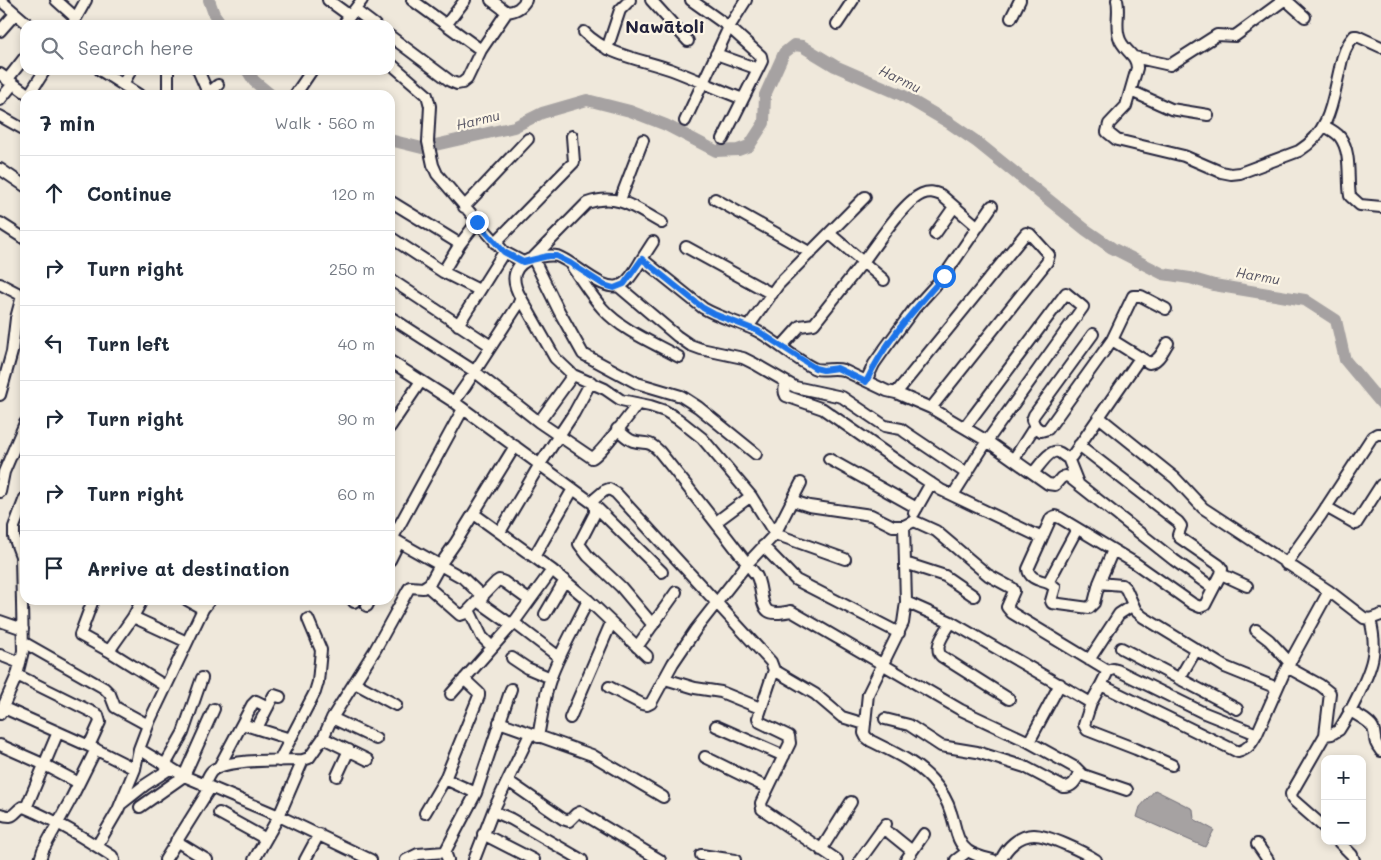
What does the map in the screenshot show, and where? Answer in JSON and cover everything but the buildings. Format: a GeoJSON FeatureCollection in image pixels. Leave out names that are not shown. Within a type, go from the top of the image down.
{"type":"FeatureCollection","features":[{"type":"Feature","properties":{"kind":"street"},"geometry":{"type":"LineString","coordinates":[[0,0],[22,20]]}},
{"type":"Feature","properties":{"kind":"street"},"geometry":{"type":"LineString","coordinates":[[56,0],[72,20]]}},
{"type":"Feature","properties":{"kind":"street"},"geometry":{"type":"LineString","coordinates":[[75,20],[86,0]]}},
{"type":"Feature","properties":{"kind":"street"},"geometry":{"type":"LineString","coordinates":[[328,0],[365,20]]}},
{"type":"Feature","properties":{"kind":"street"},"geometry":{"type":"LineString","coordinates":[[347,20],[362,0]]}},
{"type":"Feature","properties":{"kind":"street"},"geometry":{"type":"LineString","coordinates":[[446,25],[465,0]]}},
{"type":"Feature","properties":{"kind":"street"},"geometry":{"type":"LineString","coordinates":[[491,0],[507,12],[515,11],[526,0]]}},
{"type":"Feature","properties":{"kind":"street"},"geometry":{"type":"LineString","coordinates":[[607,49],[620,10],[630,0]]}},
{"type":"Feature","properties":{"kind":"street"},"geometry":{"type":"LineString","coordinates":[[652,0],[688,41]]}},
{"type":"Feature","properties":{"kind":"street"},"geometry":{"type":"LineString","coordinates":[[691,0],[761,56],[762,61],[723,139]]}},
{"type":"Feature","properties":{"kind":"street"},"geometry":{"type":"LineString","coordinates":[[685,121],[728,28],[746,0]]}},
{"type":"Feature","properties":{"kind":"street"},"geometry":{"type":"LineString","coordinates":[[838,24],[853,0]]}},
{"type":"Feature","properties":{"kind":"street"},"geometry":{"type":"LineString","coordinates":[[1010,18],[1020,0]]}},
{"type":"Feature","properties":{"kind":"street"},"geometry":{"type":"LineString","coordinates":[[1117,0],[1119,12],[1118,36],[1126,50],[1137,61],[1137,68],[1126,106],[1110,124],[1107,132],[1112,138],[1184,156],[1231,174],[1240,174],[1298,151],[1313,140],[1324,126],[1330,114],[1341,64],[1350,40],[1357,36],[1381,47]]}},
{"type":"Feature","properties":{"kind":"street"},"geometry":{"type":"LineString","coordinates":[[1134,57],[1170,65],[1217,35],[1235,36],[1285,0],[1305,17]]}},
{"type":"Feature","properties":{"kind":"street"},"geometry":{"type":"LineString","coordinates":[[419,2],[446,25],[481,50]]}},
{"type":"Feature","properties":{"kind":"street"},"geometry":{"type":"LineString","coordinates":[[395,40],[450,81],[457,84],[462,83],[467,79],[481,50],[507,12]]}},
{"type":"Feature","properties":{"kind":"street"},"geometry":{"type":"LineString","coordinates":[[0,31],[15,14]]}},
{"type":"Feature","properties":{"kind":"street"},"geometry":{"type":"LineString","coordinates":[[584,32],[607,49],[669,69],[743,99]]}},
{"type":"Feature","properties":{"kind":"street"},"geometry":{"type":"LineString","coordinates":[[716,54],[758,69]]}},
{"type":"Feature","properties":{"kind":"street"},"geometry":{"type":"LineString","coordinates":[[0,100],[7,79],[20,63]]}},
{"type":"Feature","properties":{"kind":"street"},"geometry":{"type":"LineString","coordinates":[[395,67],[427,95],[430,106],[428,142],[433,165],[443,182],[504,252],[528,260],[556,256],[604,285],[614,288],[630,277],[653,242]]}},
{"type":"Feature","properties":{"kind":"street"},"geometry":{"type":"LineString","coordinates":[[32,90],[42,75]]}},
{"type":"Feature","properties":{"kind":"street"},"geometry":{"type":"LineString","coordinates":[[108,75],[131,90]]}},
{"type":"Feature","properties":{"kind":"street"},"geometry":{"type":"LineString","coordinates":[[122,84],[128,75]]}},
{"type":"Feature","properties":{"kind":"street"},"geometry":{"type":"LineString","coordinates":[[168,75],[170,90]]}},
{"type":"Feature","properties":{"kind":"street"},"geometry":{"type":"LineString","coordinates":[[200,75],[206,90]]}},
{"type":"Feature","properties":{"kind":"street"},"geometry":{"type":"LineString","coordinates":[[298,90],[309,75]]}},
{"type":"Feature","properties":{"kind":"street"},"geometry":{"type":"LineString","coordinates":[[7,79],[22,90]]}},
{"type":"Feature","properties":{"kind":"street"},"geometry":{"type":"LineString","coordinates":[[212,90],[218,85]]}},
{"type":"Feature","properties":{"kind":"street"},"geometry":{"type":"LineString","coordinates":[[1131,91],[1171,109],[1208,115]]}},
{"type":"Feature","properties":{"kind":"street"},"geometry":{"type":"LineString","coordinates":[[0,116],[20,127]]}},
{"type":"Feature","properties":{"kind":"street"},"geometry":{"type":"LineString","coordinates":[[1324,126],[1340,136],[1343,142],[1348,165],[1350,196],[1360,204],[1381,208]]}},
{"type":"Feature","properties":{"kind":"street"},"geometry":{"type":"LineString","coordinates":[[495,243],[574,162],[572,136]]}},
{"type":"Feature","properties":{"kind":"street"},"geometry":{"type":"LineString","coordinates":[[464,207],[528,139]]}},
{"type":"Feature","properties":{"kind":"street"},"geometry":{"type":"LineString","coordinates":[[620,200],[643,140]]}},
{"type":"Feature","properties":{"kind":"street"},"geometry":{"type":"LineString","coordinates":[[0,169],[20,183]]}},
{"type":"Feature","properties":{"kind":"street"},"geometry":{"type":"LineString","coordinates":[[782,346],[800,326],[814,324],[914,198],[928,192],[935,192],[978,227]]}},
{"type":"Feature","properties":{"kind":"street"},"geometry":{"type":"LineString","coordinates":[[748,327],[785,278],[865,197]]}},
{"type":"Feature","properties":{"kind":"street"},"geometry":{"type":"LineString","coordinates":[[715,199],[811,253]]}},
{"type":"Feature","properties":{"kind":"street"},"geometry":{"type":"LineString","coordinates":[[662,224],[620,200],[596,200],[587,204],[515,274],[515,288],[555,358],[573,375],[605,389],[621,400],[637,405],[650,406],[678,418],[702,438],[751,496],[775,534],[845,559]]}},
{"type":"Feature","properties":{"kind":"street"},"geometry":{"type":"LineString","coordinates":[[395,205],[460,244]]}},
{"type":"Feature","properties":{"kind":"street"},"geometry":{"type":"LineString","coordinates":[[866,382],[874,364],[886,347],[914,309],[944,276],[992,206]]}},
{"type":"Feature","properties":{"kind":"street"},"geometry":{"type":"LineString","coordinates":[[934,234],[954,207]]}},
{"type":"Feature","properties":{"kind":"street"},"geometry":{"type":"LineString","coordinates":[[443,272],[460,244],[477,222]]}},
{"type":"Feature","properties":{"kind":"street"},"geometry":{"type":"LineString","coordinates":[[0,223],[20,236]]}},
{"type":"Feature","properties":{"kind":"street"},"geometry":{"type":"LineString","coordinates":[[896,393],[1026,233],[1030,234],[1047,251],[1049,255],[1047,262],[931,408]]}},
{"type":"Feature","properties":{"kind":"street"},"geometry":{"type":"LineString","coordinates":[[830,234],[884,280]]}},
{"type":"Feature","properties":{"kind":"street"},"geometry":{"type":"LineString","coordinates":[[395,240],[443,272],[479,290]]}},
{"type":"Feature","properties":{"kind":"street"},"geometry":{"type":"LineString","coordinates":[[686,247],[772,294]]}},
{"type":"Feature","properties":{"kind":"street"},"geometry":{"type":"LineString","coordinates":[[458,325],[504,252]]}},
{"type":"Feature","properties":{"kind":"street"},"geometry":{"type":"LineString","coordinates":[[642,259],[703,308],[758,331],[815,368],[823,370],[837,368],[887,392],[896,393],[931,408],[987,441],[1052,486],[1065,476],[1078,484],[1174,560],[1214,588]]}},
{"type":"Feature","properties":{"kind":"street"},"geometry":{"type":"LineString","coordinates":[[528,260],[583,354],[638,383],[681,396],[698,407],[756,454]]}},
{"type":"Feature","properties":{"kind":"street"},"geometry":{"type":"LineString","coordinates":[[570,263],[594,299],[613,319],[625,328],[679,357]]}},
{"type":"Feature","properties":{"kind":"street"},"geometry":{"type":"LineString","coordinates":[[395,282],[491,346]]}},
{"type":"Feature","properties":{"kind":"street"},"geometry":{"type":"LineString","coordinates":[[0,284],[20,294]]}},
{"type":"Feature","properties":{"kind":"street"},"geometry":{"type":"LineString","coordinates":[[618,286],[683,341],[702,349],[743,358],[804,390],[842,397],[884,426],[901,429],[966,473]]}},
{"type":"Feature","properties":{"kind":"street"},"geometry":{"type":"LineString","coordinates":[[953,495],[987,441],[1083,307],[1066,293],[965,427]]}},
{"type":"Feature","properties":{"kind":"street"},"geometry":{"type":"LineString","coordinates":[[1093,334],[1034,415],[1032,423],[1041,431],[1048,429],[1112,340],[1133,296],[1141,296],[1166,309]]}},
{"type":"Feature","properties":{"kind":"street"},"geometry":{"type":"LineString","coordinates":[[454,402],[521,298]]}},
{"type":"Feature","properties":{"kind":"street"},"geometry":{"type":"LineString","coordinates":[[0,395],[12,352],[15,328],[20,310]]}},
{"type":"Feature","properties":{"kind":"street"},"geometry":{"type":"LineString","coordinates":[[395,319],[474,371],[539,422],[592,458],[599,454],[637,405]]}},
{"type":"Feature","properties":{"kind":"street"},"geometry":{"type":"LineString","coordinates":[[15,328],[20,330]]}},
{"type":"Feature","properties":{"kind":"street"},"geometry":{"type":"LineString","coordinates":[[1112,340],[1150,363],[1154,363],[1168,343]]}},
{"type":"Feature","properties":{"kind":"street"},"geometry":{"type":"LineString","coordinates":[[1068,458],[1072,456],[1140,358]]}},
{"type":"Feature","properties":{"kind":"street"},"geometry":{"type":"LineString","coordinates":[[395,363],[454,402],[593,504],[662,572]]}},
{"type":"Feature","properties":{"kind":"street"},"geometry":{"type":"LineString","coordinates":[[539,422],[573,375]]}},
{"type":"Feature","properties":{"kind":"street"},"geometry":{"type":"LineString","coordinates":[[395,420],[421,381]]}},
{"type":"Feature","properties":{"kind":"street"},"geometry":{"type":"LineString","coordinates":[[500,532],[540,464],[574,413],[591,382]]}},
{"type":"Feature","properties":{"kind":"street"},"geometry":{"type":"LineString","coordinates":[[786,382],[784,388],[786,396],[823,409],[930,483],[1042,538]]}},
{"type":"Feature","properties":{"kind":"street"},"geometry":{"type":"LineString","coordinates":[[395,537],[463,409]]}},
{"type":"Feature","properties":{"kind":"street"},"geometry":{"type":"LineString","coordinates":[[1099,416],[1175,478],[1203,508],[1329,591],[1364,618],[1370,620],[1381,615]]}},
{"type":"Feature","properties":{"kind":"street"},"geometry":{"type":"LineString","coordinates":[[1014,459],[1035,426]]}},
{"type":"Feature","properties":{"kind":"street"},"geometry":{"type":"LineString","coordinates":[[617,429],[633,442],[646,442],[653,445],[716,522],[758,579],[764,606],[768,611],[774,613],[791,611],[961,710],[1029,742],[1076,768],[1087,778],[1127,790]]}},
{"type":"Feature","properties":{"kind":"street"},"geometry":{"type":"LineString","coordinates":[[0,492],[6,465],[20,434]]}},
{"type":"Feature","properties":{"kind":"street"},"geometry":{"type":"LineString","coordinates":[[1286,564],[1372,437],[1381,434]]}},
{"type":"Feature","properties":{"kind":"street"},"geometry":{"type":"LineString","coordinates":[[1079,445],[1178,522],[1181,526],[1178,535],[1180,538],[1219,564],[1222,569],[1205,605],[1198,606],[1135,563],[1078,529],[1055,516],[1051,518],[1028,572],[1032,577],[1055,587],[1051,600],[1052,603],[1089,608],[1094,603],[1099,583],[1113,550]]}},
{"type":"Feature","properties":{"kind":"street"},"geometry":{"type":"LineString","coordinates":[[427,586],[515,446]]}},
{"type":"Feature","properties":{"kind":"street"},"geometry":{"type":"LineString","coordinates":[[1034,473],[1050,454],[1060,452],[1064,457],[1068,458],[1078,484]]}},
{"type":"Feature","properties":{"kind":"street"},"geometry":{"type":"LineString","coordinates":[[829,460],[917,508]]}},
{"type":"Feature","properties":{"kind":"street"},"geometry":{"type":"LineString","coordinates":[[609,687],[647,705],[651,703],[687,642],[747,564],[775,534],[801,483]]}},
{"type":"Feature","properties":{"kind":"street"},"geometry":{"type":"LineString","coordinates":[[930,483],[907,524],[906,602],[903,623],[868,694],[864,732],[866,737],[916,765],[934,782],[951,812],[958,838],[968,851],[993,860]]}},
{"type":"Feature","properties":{"kind":"street"},"geometry":{"type":"LineString","coordinates":[[1326,507],[1356,524],[1381,485]]}},
{"type":"Feature","properties":{"kind":"street"},"geometry":{"type":"LineString","coordinates":[[534,557],[573,489]]}},
{"type":"Feature","properties":{"kind":"street"},"geometry":{"type":"LineString","coordinates":[[593,504],[604,490],[609,489],[616,493],[716,604],[754,642],[771,662],[774,670],[815,694],[842,717],[865,724]]}},
{"type":"Feature","properties":{"kind":"street"},"geometry":{"type":"LineString","coordinates":[[716,522],[751,496]]}},
{"type":"Feature","properties":{"kind":"street"},"geometry":{"type":"LineString","coordinates":[[793,501],[809,506],[871,515],[893,526],[914,521],[936,531],[988,575],[1012,588],[1014,594],[1007,607],[1012,613],[1108,671],[1117,670],[1202,712],[1257,734]]}},
{"type":"Feature","properties":{"kind":"street"},"geometry":{"type":"LineString","coordinates":[[593,504],[595,513],[579,544],[588,556],[621,587],[653,625]]}},
{"type":"Feature","properties":{"kind":"street"},"geometry":{"type":"LineString","coordinates":[[20,511],[14,527],[20,550]]}},
{"type":"Feature","properties":{"kind":"street"},"geometry":{"type":"LineString","coordinates":[[474,514],[565,580],[647,656]]}},
{"type":"Feature","properties":{"kind":"street"},"geometry":{"type":"LineString","coordinates":[[1048,583],[1078,529]]}},
{"type":"Feature","properties":{"kind":"street"},"geometry":{"type":"LineString","coordinates":[[14,532],[20,534]]}},
{"type":"Feature","properties":{"kind":"street"},"geometry":{"type":"LineString","coordinates":[[395,540],[463,578],[480,599],[559,657]]}},
{"type":"Feature","properties":{"kind":"street"},"geometry":{"type":"LineString","coordinates":[[764,546],[796,580],[898,633]]}},
{"type":"Feature","properties":{"kind":"street"},"geometry":{"type":"LineString","coordinates":[[905,563],[945,576],[974,596]]}},
{"type":"Feature","properties":{"kind":"street"},"geometry":{"type":"LineString","coordinates":[[451,694],[512,624],[552,570]]}},
{"type":"Feature","properties":{"kind":"street"},"geometry":{"type":"LineString","coordinates":[[1221,574],[1247,586]]}},
{"type":"Feature","properties":{"kind":"street"},"geometry":{"type":"LineString","coordinates":[[165,860],[207,787],[212,771],[219,767],[256,761],[279,762],[309,758],[323,738],[332,718],[355,683],[410,587],[427,586],[458,614],[463,615],[499,580],[529,600]]}},
{"type":"Feature","properties":{"kind":"street"},"geometry":{"type":"LineString","coordinates":[[545,614],[565,580]]}},
{"type":"Feature","properties":{"kind":"street"},"geometry":{"type":"LineString","coordinates":[[1099,583],[1122,585],[1126,589],[1136,612],[1143,617],[1225,667],[1278,688]]}},
{"type":"Feature","properties":{"kind":"street"},"geometry":{"type":"LineString","coordinates":[[1101,685],[1238,752],[1248,748],[1257,734],[1289,665],[1329,591]]}},
{"type":"Feature","properties":{"kind":"street"},"geometry":{"type":"LineString","coordinates":[[637,648],[676,592]]}},
{"type":"Feature","properties":{"kind":"street"},"geometry":{"type":"LineString","coordinates":[[474,860],[492,811],[534,735],[559,657],[588,600]]}},
{"type":"Feature","properties":{"kind":"street"},"geometry":{"type":"LineString","coordinates":[[906,602],[951,622],[1091,703]]}},
{"type":"Feature","properties":{"kind":"street"},"geometry":{"type":"LineString","coordinates":[[23,605],[23,642],[20,663],[2,711],[58,732],[134,770]]}},
{"type":"Feature","properties":{"kind":"street"},"geometry":{"type":"LineString","coordinates":[[91,605],[80,635],[165,686]]}},
{"type":"Feature","properties":{"kind":"street"},"geometry":{"type":"LineString","coordinates":[[109,651],[139,605]]}},
{"type":"Feature","properties":{"kind":"street"},"geometry":{"type":"LineString","coordinates":[[196,605],[203,609]]}},
{"type":"Feature","properties":{"kind":"street"},"geometry":{"type":"LineString","coordinates":[[97,846],[114,820],[134,770],[138,749],[148,725],[186,642],[206,605]]}},
{"type":"Feature","properties":{"kind":"street"},"geometry":{"type":"LineString","coordinates":[[1089,660],[1119,614],[1133,606]]}},
{"type":"Feature","properties":{"kind":"street"},"geometry":{"type":"LineString","coordinates":[[469,610],[482,636],[492,647]]}},
{"type":"Feature","properties":{"kind":"street"},"geometry":{"type":"LineString","coordinates":[[133,617],[186,642]]}},
{"type":"Feature","properties":{"kind":"street"},"geometry":{"type":"LineString","coordinates":[[279,762],[315,692],[318,682],[321,646],[308,619]]}},
{"type":"Feature","properties":{"kind":"street"},"geometry":{"type":"LineString","coordinates":[[1324,735],[1332,734],[1339,730],[1373,657],[1374,646],[1370,620]]}},
{"type":"Feature","properties":{"kind":"street"},"geometry":{"type":"LineString","coordinates":[[0,621],[23,629]]}},
{"type":"Feature","properties":{"kind":"street"},"geometry":{"type":"LineString","coordinates":[[951,622],[938,646],[937,650],[940,656],[1009,700]]}},
{"type":"Feature","properties":{"kind":"street"},"geometry":{"type":"LineString","coordinates":[[570,718],[611,623]]}},
{"type":"Feature","properties":{"kind":"street"},"geometry":{"type":"LineString","coordinates":[[1256,630],[1269,640],[1289,665],[1329,691],[1324,735],[1291,794],[1292,799],[1321,824]]}},
{"type":"Feature","properties":{"kind":"street"},"geometry":{"type":"LineString","coordinates":[[23,642],[104,688],[110,694],[115,707],[148,725]]}},
{"type":"Feature","properties":{"kind":"street"},"geometry":{"type":"LineString","coordinates":[[1121,648],[1237,709]]}},
{"type":"Feature","properties":{"kind":"street"},"geometry":{"type":"LineString","coordinates":[[1179,679],[1196,650]]}},
{"type":"Feature","properties":{"kind":"street"},"geometry":{"type":"LineString","coordinates":[[0,655],[20,663]]}},
{"type":"Feature","properties":{"kind":"street"},"geometry":{"type":"LineString","coordinates":[[512,658],[527,668],[551,678]]}},
{"type":"Feature","properties":{"kind":"street"},"geometry":{"type":"LineString","coordinates":[[774,670],[758,718],[760,722],[789,736],[790,743],[761,803],[762,809],[837,860]]}},
{"type":"Feature","properties":{"kind":"street"},"geometry":{"type":"LineString","coordinates":[[1108,671],[1091,703],[1084,725],[1087,730],[1172,765]]}},
{"type":"Feature","properties":{"kind":"street"},"geometry":{"type":"LineString","coordinates":[[17,675],[98,715],[100,722],[93,748],[79,783],[43,850],[40,860]]}},
{"type":"Feature","properties":{"kind":"street"},"geometry":{"type":"LineString","coordinates":[[120,805],[168,767],[202,678]]}},
{"type":"Feature","properties":{"kind":"street"},"geometry":{"type":"LineString","coordinates":[[665,679],[695,688],[721,692],[760,708]]}},
{"type":"Feature","properties":{"kind":"street"},"geometry":{"type":"LineString","coordinates":[[425,813],[445,779],[479,696],[464,680]]}},
{"type":"Feature","properties":{"kind":"street"},"geometry":{"type":"LineString","coordinates":[[355,683],[396,705]]}},
{"type":"Feature","properties":{"kind":"street"},"geometry":{"type":"LineString","coordinates":[[1029,742],[1060,684]]}},
{"type":"Feature","properties":{"kind":"street"},"geometry":{"type":"LineString","coordinates":[[411,857],[446,856],[476,793],[512,689]]}},
{"type":"Feature","properties":{"kind":"street"},"geometry":{"type":"LineString","coordinates":[[257,728],[274,694],[280,697]]}},
{"type":"Feature","properties":{"kind":"street"},"geometry":{"type":"LineString","coordinates":[[219,767],[256,701],[268,707]]}},
{"type":"Feature","properties":{"kind":"street"},"geometry":{"type":"LineString","coordinates":[[140,807],[184,776],[214,709]]}},
{"type":"Feature","properties":{"kind":"street"},"geometry":{"type":"LineString","coordinates":[[1349,710],[1371,725],[1374,740],[1381,752]]}},
{"type":"Feature","properties":{"kind":"street"},"geometry":{"type":"LineString","coordinates":[[332,718],[376,739]]}},
{"type":"Feature","properties":{"kind":"street"},"geometry":{"type":"LineString","coordinates":[[885,719],[908,725],[941,746],[977,752],[1025,767],[1063,787],[1068,788],[1073,784],[1080,772]]}},
{"type":"Feature","properties":{"kind":"street"},"geometry":{"type":"LineString","coordinates":[[499,722],[592,755],[663,797]]}},
{"type":"Feature","properties":{"kind":"street"},"geometry":{"type":"LineString","coordinates":[[242,724],[290,740]]}},
{"type":"Feature","properties":{"kind":"street"},"geometry":{"type":"LineString","coordinates":[[716,726],[784,756]]}},
{"type":"Feature","properties":{"kind":"street"},"geometry":{"type":"LineString","coordinates":[[26,808],[58,732]]}},
{"type":"Feature","properties":{"kind":"street"},"geometry":{"type":"LineString","coordinates":[[323,738],[368,760]]}},
{"type":"Feature","properties":{"kind":"street"},"geometry":{"type":"LineString","coordinates":[[0,745],[79,783]]}},
{"type":"Feature","properties":{"kind":"street"},"geometry":{"type":"LineString","coordinates":[[138,749],[207,787],[320,834],[371,860]]}},
{"type":"Feature","properties":{"kind":"street"},"geometry":{"type":"LineString","coordinates":[[336,776],[349,750]]}},
{"type":"Feature","properties":{"kind":"street"},"geometry":{"type":"LineString","coordinates":[[706,757],[768,788]]}},
{"type":"Feature","properties":{"kind":"street"},"geometry":{"type":"LineString","coordinates":[[254,860],[279,816],[303,760]]}},
{"type":"Feature","properties":{"kind":"street"},"geometry":{"type":"LineString","coordinates":[[445,779],[476,793]]}},
{"type":"Feature","properties":{"kind":"street"},"geometry":{"type":"LineString","coordinates":[[508,781],[563,819],[569,821],[580,812],[660,860]]}},
{"type":"Feature","properties":{"kind":"street"},"geometry":{"type":"LineString","coordinates":[[822,850],[851,802]]}},
{"type":"Feature","properties":{"kind":"street"},"geometry":{"type":"LineString","coordinates":[[0,814],[10,817],[14,816],[22,807],[26,808],[58,822],[112,856],[114,860]]}},
{"type":"Feature","properties":{"kind":"street"},"geometry":{"type":"LineString","coordinates":[[492,811],[511,819],[582,860]]}},
{"type":"Feature","properties":{"kind":"street"},"geometry":{"type":"LineString","coordinates":[[219,813],[266,839]]}},
{"type":"Feature","properties":{"kind":"street"},"geometry":{"type":"LineString","coordinates":[[860,860],[884,827],[912,851]]}},
{"type":"Feature","properties":{"kind":"street"},"geometry":{"type":"LineString","coordinates":[[306,860],[320,834]]}},
{"type":"Feature","properties":{"kind":"street"},"geometry":{"type":"LineString","coordinates":[[484,834],[534,860]]}},
{"type":"Feature","properties":{"kind":"street"},"geometry":{"type":"LineString","coordinates":[[906,860],[924,834]]}},
{"type":"Feature","properties":{"kind":"street"},"geometry":{"type":"LineString","coordinates":[[1001,860],[1004,852],[1012,844],[1031,835],[1042,836],[1085,852],[1096,860]]}},
{"type":"Feature","properties":{"kind":"street"},"geometry":{"type":"LineString","coordinates":[[176,842],[207,860]]}},
{"type":"Feature","properties":{"kind":"street"},"geometry":{"type":"LineString","coordinates":[[1257,844],[1268,860]]}},
{"type":"Feature","properties":{"kind":"street"},"geometry":{"type":"LineString","coordinates":[[1342,845],[1349,851],[1354,860]]}},
{"type":"Feature","properties":{"kind":"street"},"geometry":{"type":"LineString","coordinates":[[956,860],[968,851]]}},
{"type":"Feature","properties":{"kind":"street"},"geometry":{"type":"LineString","coordinates":[[701,856],[735,860]]}},
{"type":"Feature","properties":{"kind":"shaded area"},"geometry":{"type":"Polygon","coordinates":[[[1155,790],[1193,809],[1194,819],[1214,830],[1205,847],[1137,817],[1140,807],[1155,790]]]}},
{"type":"Feature","properties":{"kind":"waterway","name":"Harmu"},"geometry":{"type":"LineString","coordinates":[[209,0],[218,20]]}},
{"type":"Feature","properties":{"kind":"waterway","name":"Harmu"},"geometry":{"type":"LineString","coordinates":[[395,141],[422,148],[514,127],[542,113],[587,100],[630,111],[666,125],[716,151],[738,150],[749,146],[764,123],[765,95],[784,53],[794,45],[802,46],[835,66],[902,95],[948,122],[977,142],[1086,230],[1112,248],[1163,274],[1190,278],[1214,285],[1305,300],[1336,320],[1345,360],[1381,403]]}},
{"type":"Feature","properties":{"kind":"waterway","name":"Harmu"},"geometry":{"type":"LineString","coordinates":[[250,75],[265,90]]}},
{"type":"Feature","properties":{"kind":"district","name":"Nawātoli"},"geometry":{"type":"Point","coordinates":[665,27]}},
{"type":"Feature","properties":{"kind":"route"},"geometry":{"type":"LineString","coordinates":[[477,222],[504,252],[523,262],[533,258],[556,256],[604,285],[614,288],[624,284],[642,259],[703,308],[758,331],[815,368],[823,370],[837,368],[866,382],[874,364],[886,347],[914,309],[944,276]]}}]}
